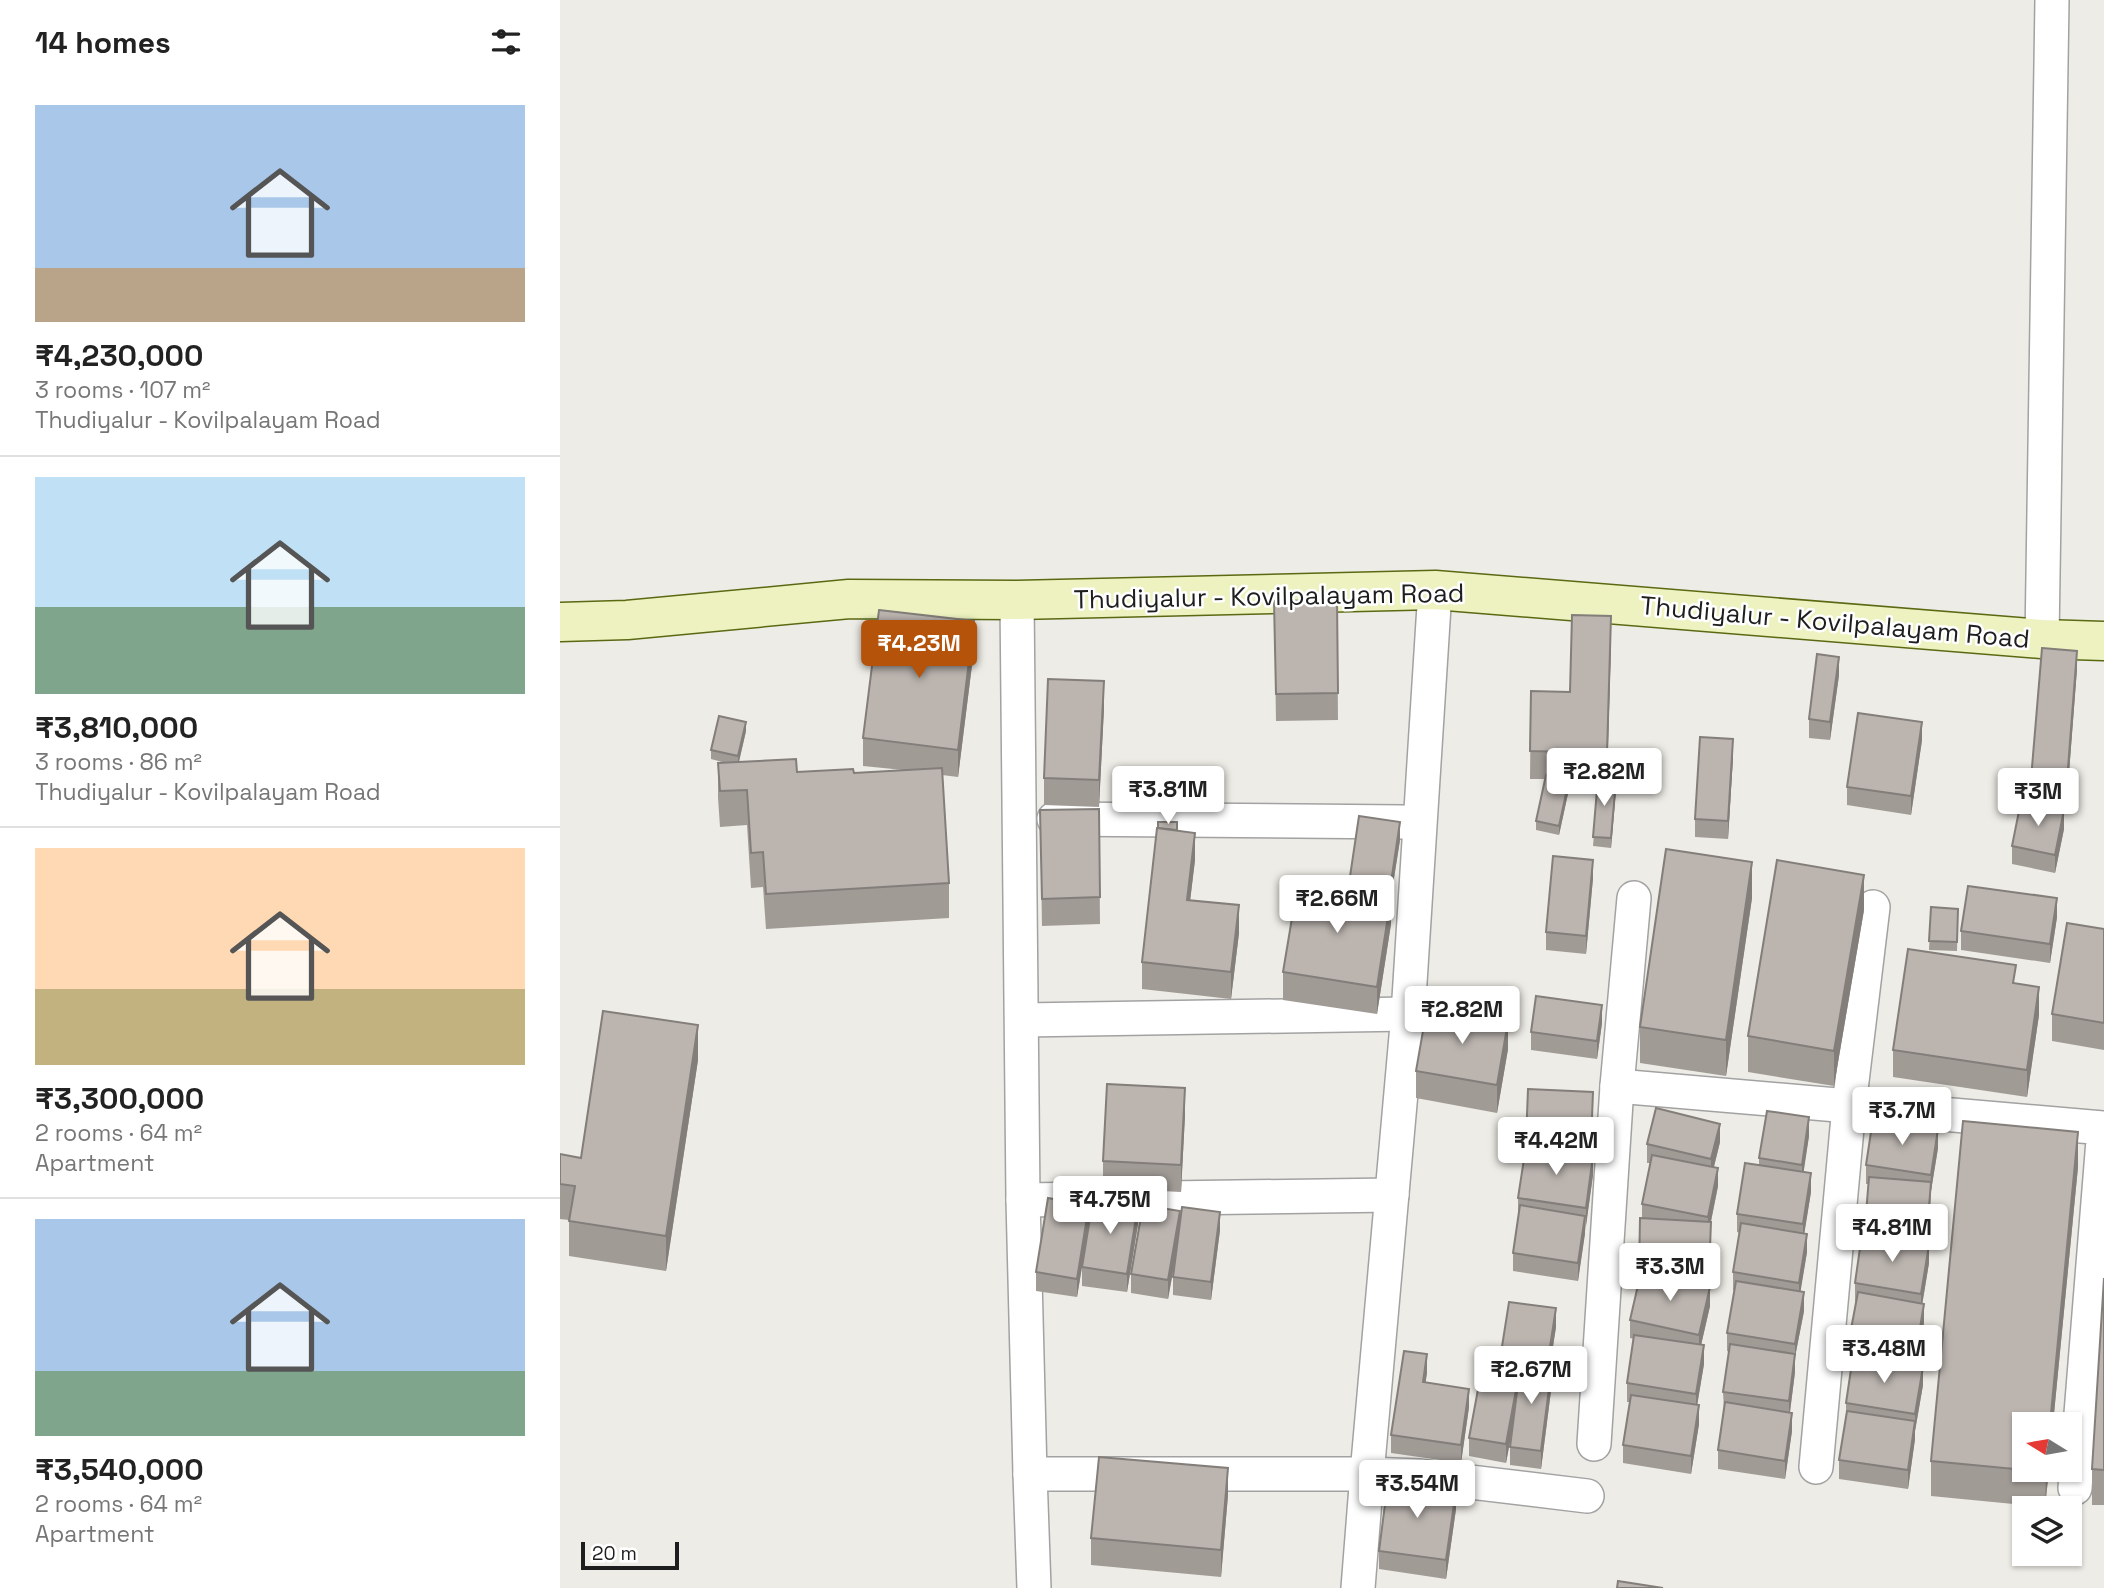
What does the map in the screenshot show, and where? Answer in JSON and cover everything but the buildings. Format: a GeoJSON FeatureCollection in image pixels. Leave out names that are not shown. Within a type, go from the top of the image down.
{"type":"FeatureCollection","features":[{"type":"Feature","properties":{"kind":"main road","name":"Thudiyalur - Kovilpalayam Road"},"geometry":{"type":"LineString","coordinates":[[560,622],[628,620],[849,599],[1017,600],[1436,590],[2042,639],[2104,641]]}},
{"type":"Feature","properties":{"kind":"street"},"geometry":{"type":"LineString","coordinates":[[2042,639],[2052,0]]}},
{"type":"Feature","properties":{"kind":"street"},"geometry":{"type":"LineString","coordinates":[[1358,1588],[1408,1014],[1436,590]]}},
{"type":"Feature","properties":{"kind":"street"},"geometry":{"type":"LineString","coordinates":[[1017,600],[1024,1200],[1034,1588]]}},
{"type":"Feature","properties":{"kind":"street"},"geometry":{"type":"LineString","coordinates":[[1020,819],[1420,822]]}},
{"type":"Feature","properties":{"kind":"street"},"geometry":{"type":"LineString","coordinates":[[1594,1444],[1617,1086],[1634,898]]}},
{"type":"Feature","properties":{"kind":"street"},"geometry":{"type":"LineString","coordinates":[[1815,1467],[1849,1106],[1873,907]]}},
{"type":"Feature","properties":{"kind":"street"},"geometry":{"type":"LineString","coordinates":[[1023,1020],[1408,1014]]}},
{"type":"Feature","properties":{"kind":"street"},"geometry":{"type":"LineString","coordinates":[[1617,1086],[2104,1128],[2098,1270],[2075,1488]]}},
{"type":"Feature","properties":{"kind":"street"},"geometry":{"type":"LineString","coordinates":[[1024,1200],[1392,1195]]}},
{"type":"Feature","properties":{"kind":"street"},"geometry":{"type":"LineString","coordinates":[[1030,1474],[1420,1476],[1587,1496]]}}]}
